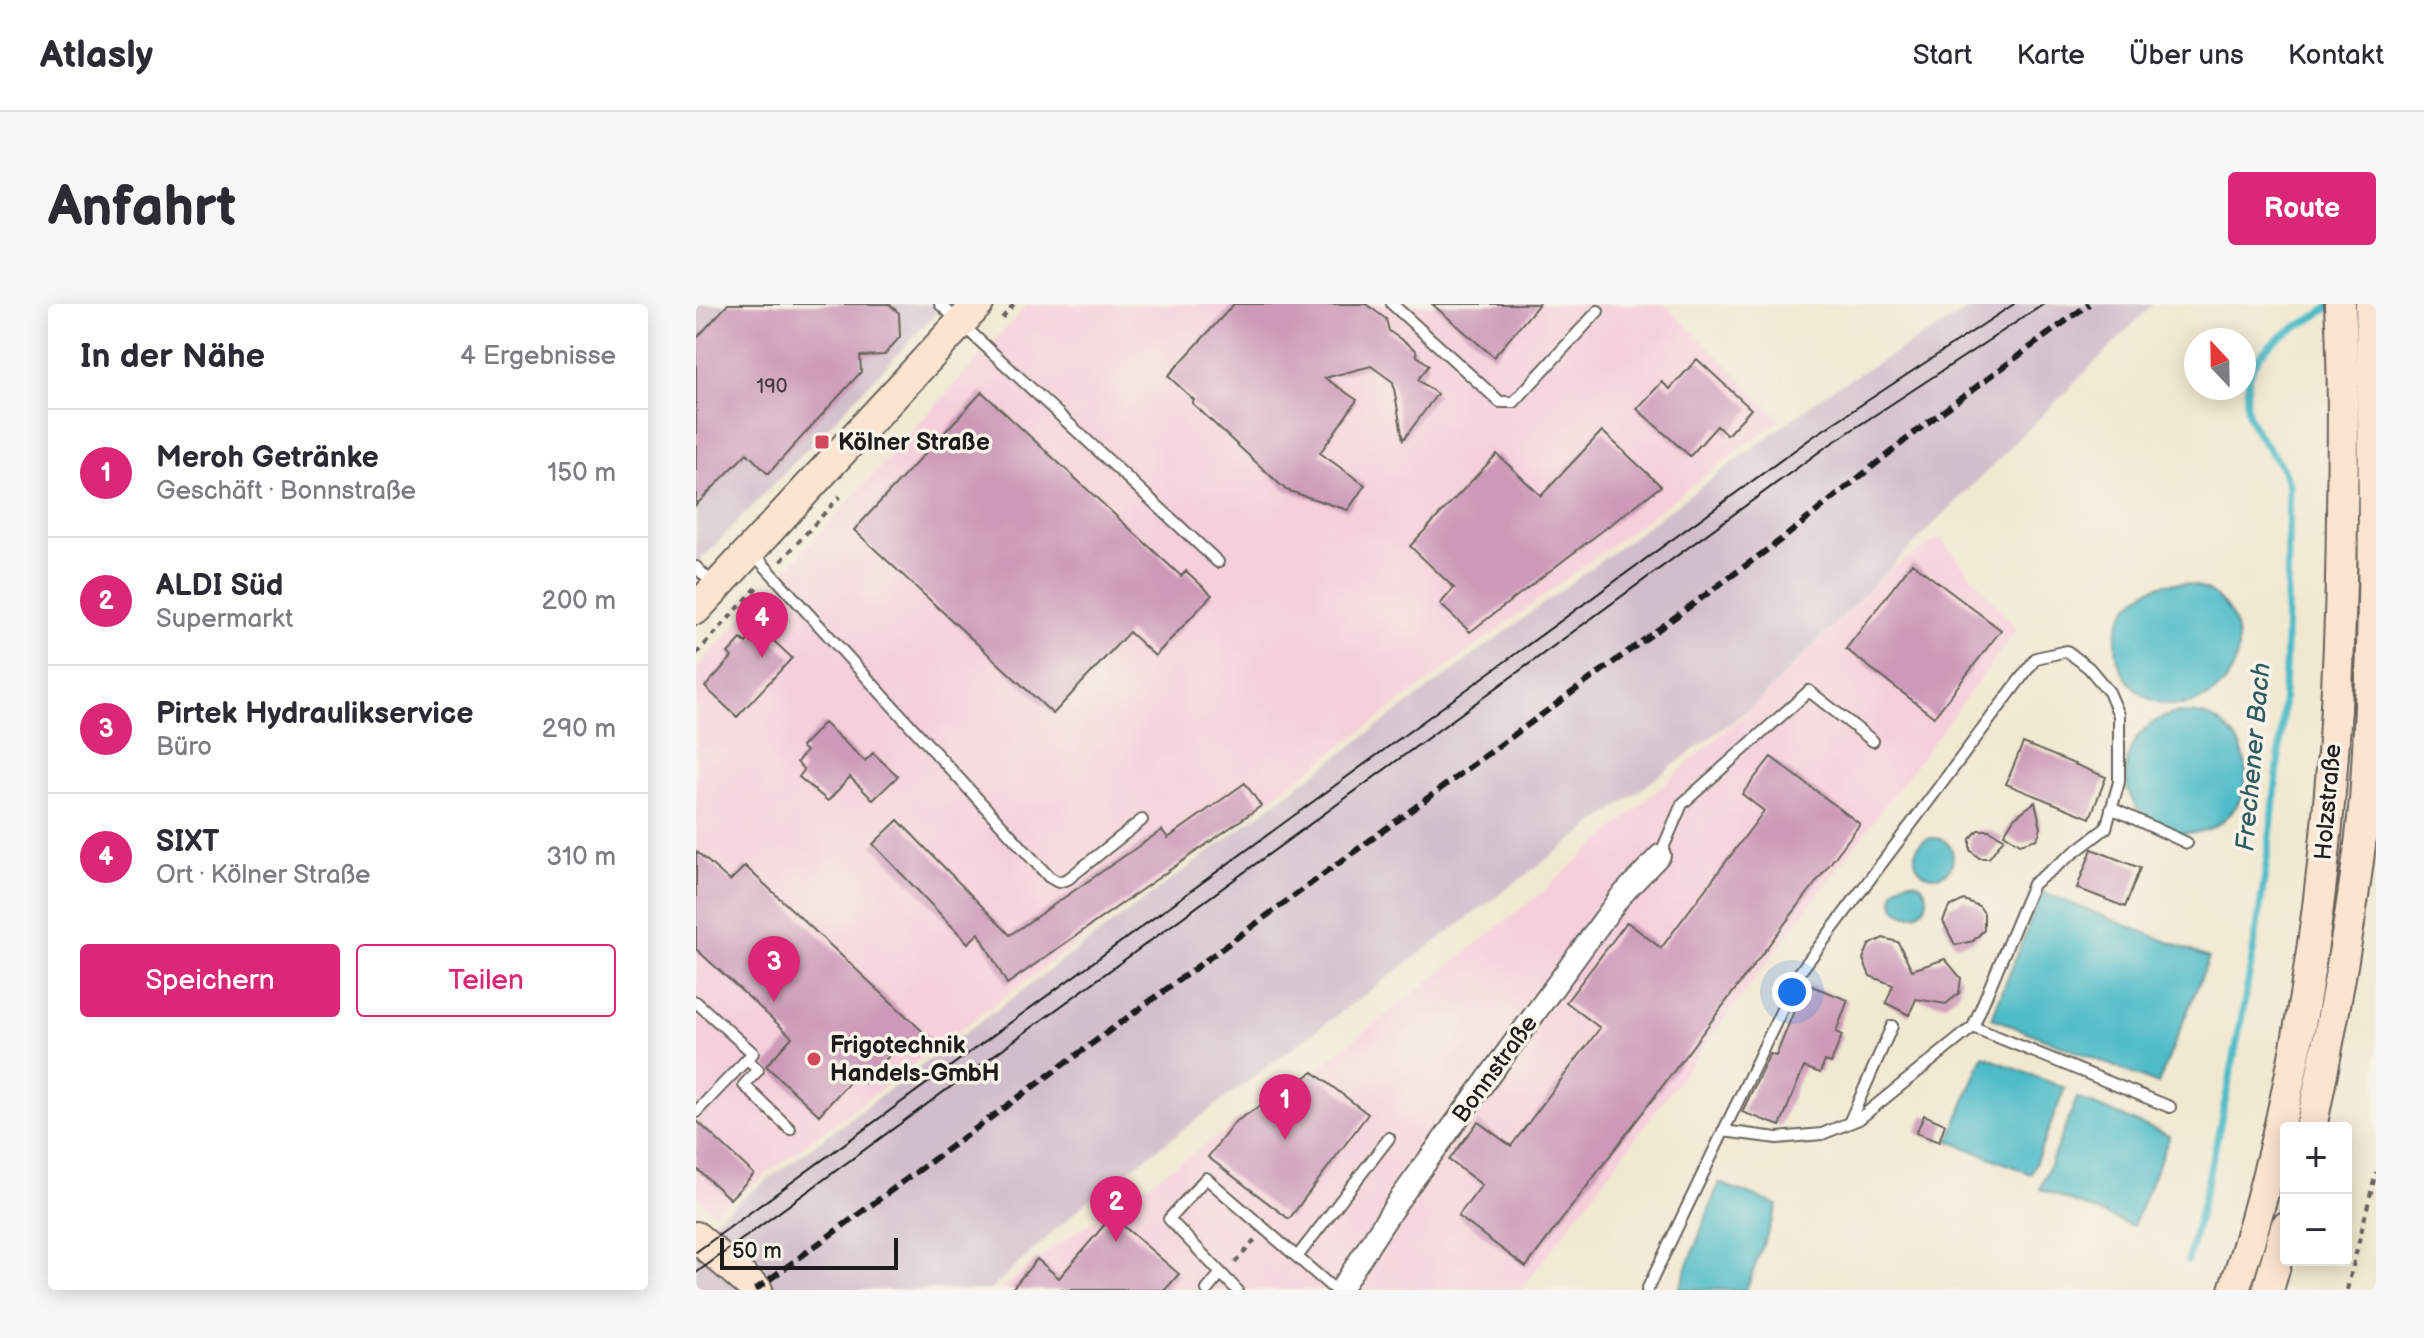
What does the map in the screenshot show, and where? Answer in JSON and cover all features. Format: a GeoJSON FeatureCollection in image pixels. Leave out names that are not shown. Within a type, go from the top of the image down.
{"type":"FeatureCollection","features":[{"type":"Feature","properties":{"kind":"main road","name":"Holzstraße"},"geometry":{"type":"LineString","coordinates":[[2312,1122],[2346,940],[2365,799],[2374,609],[2371,304]]}},
{"type":"Feature","properties":{"kind":"main road"},"geometry":{"type":"LineString","coordinates":[[703,588],[750,551],[959,311]]}},
{"type":"Feature","properties":{"kind":"main road","name":"Holzstraße"},"geometry":{"type":"LineString","coordinates":[[2234,1290],[2273,1148],[2299,1020],[2315,933],[2331,790],[2342,615],[2340,316]]}},
{"type":"Feature","properties":{"kind":"main road"},"geometry":{"type":"LineString","coordinates":[[696,1237],[757,1290]]}},
{"type":"Feature","properties":{"kind":"main road"},"geometry":{"type":"LineString","coordinates":[[2268,1290],[2280,1248]]}},
{"type":"Feature","properties":{"kind":"street","name":"Bonnstraße"},"geometry":{"type":"LineString","coordinates":[[1337,1290],[1398,1201],[1620,897],[1660,855]]}},
{"type":"Feature","properties":{"kind":"lane"},"geometry":{"type":"LineString","coordinates":[[1392,304],[1500,402],[1514,402],[1598,311]]}},
{"type":"Feature","properties":{"kind":"lane"},"geometry":{"type":"LineString","coordinates":[[959,311],[1218,562]]}},
{"type":"Feature","properties":{"kind":"lane"},"geometry":{"type":"LineString","coordinates":[[750,551],[1049,877],[1058,882],[1068,879],[1142,820]]}},
{"type":"Feature","properties":{"kind":"lane"},"geometry":{"type":"LineString","coordinates":[[1647,1290],[1723,1131],[1800,972],[2036,658],[2067,651],[2089,668],[2109,692],[2119,715],[2119,782],[2106,828],[2033,884],[1973,1027],[1901,1087],[1849,1123],[1822,1134],[1777,1138],[1723,1131]]}},
{"type":"Feature","properties":{"kind":"lane"},"geometry":{"type":"LineString","coordinates":[[1660,855],[1682,804],[1809,691],[1873,741]]}},
{"type":"Feature","properties":{"kind":"lane"},"geometry":{"type":"LineString","coordinates":[[2111,808],[2187,843]]}},
{"type":"Feature","properties":{"kind":"lane"},"geometry":{"type":"LineString","coordinates":[[696,1002],[753,1053],[696,1112]]}},
{"type":"Feature","properties":{"kind":"lane"},"geometry":{"type":"LineString","coordinates":[[1849,1123],[1892,1026]]}},
{"type":"Feature","properties":{"kind":"lane"},"geometry":{"type":"LineString","coordinates":[[1973,1027],[2170,1107]]}},
{"type":"Feature","properties":{"kind":"lane"},"geometry":{"type":"LineString","coordinates":[[747,1059],[758,1070],[744,1085],[790,1129]]}},
{"type":"Feature","properties":{"kind":"lane"},"geometry":{"type":"LineString","coordinates":[[1297,1257],[1389,1138]]}},
{"type":"Feature","properties":{"kind":"lane"},"geometry":{"type":"LineString","coordinates":[[1237,1290],[1169,1219],[1206,1178],[1337,1290]]}},
{"type":"Feature","properties":{"kind":"lane"},"geometry":{"type":"LineString","coordinates":[[1207,1290],[1222,1275]]}},
{"type":"Feature","properties":{"kind":"path"},"geometry":{"type":"LineString","coordinates":[[2347,1290],[2376,1172]]}},
{"type":"Feature","properties":{"kind":"path"},"geometry":{"type":"LineString","coordinates":[[1222,1275],[1264,1229]]}},
{"type":"Feature","properties":{"kind":"shaded area"},"geometry":{"type":"Polygon","coordinates":[[[696,304],[945,304],[696,565],[696,304]]]}},
{"type":"Feature","properties":{"kind":"shaded area"},"geometry":{"type":"Polygon","coordinates":[[[1028,304],[1665,304],[1781,419],[714,1213],[696,1195],[696,669],[1028,304]]]}},
{"type":"Feature","properties":{"kind":"shaded area"},"geometry":{"type":"Polygon","coordinates":[[[1979,304],[2153,304],[1754,705],[1087,1201],[990,1290],[696,1290],[696,1233],[1831,390],[1979,304]]]}},
{"type":"Feature","properties":{"kind":"shaded area"},"geometry":{"type":"Polygon","coordinates":[[[1940,538],[2017,630],[1521,1290],[1000,1290],[1037,1259],[1313,1072],[1540,894],[1754,705],[1892,568],[1940,538]]]}},
{"type":"Feature","properties":{"kind":"water"},"geometry":{"type":"Polygon","coordinates":[[[2177,583],[2200,588],[2220,601],[2233,621],[2238,644],[2233,667],[2220,687],[2200,700],[2177,705],[2154,700],[2134,687],[2121,667],[2116,644],[2121,621],[2134,601],[2154,588],[2177,583]]]}},
{"type":"Feature","properties":{"kind":"water"},"geometry":{"type":"Polygon","coordinates":[[[2186,713],[2209,718],[2228,731],[2241,750],[2246,773],[2241,796],[2228,815],[2209,828],[2186,833],[2163,828],[2144,815],[2131,796],[2126,773],[2131,750],[2144,731],[2163,718],[2186,713]]]}},
{"type":"Feature","properties":{"kind":"water"},"geometry":{"type":"Polygon","coordinates":[[[1934,838],[1947,844],[1953,857],[1947,870],[1934,876],[1921,870],[1915,857],[1921,844],[1934,838]]]}},
{"type":"Feature","properties":{"kind":"water"},"geometry":{"type":"Polygon","coordinates":[[[1910,881],[1922,886],[1927,898],[1922,910],[1910,915],[1898,910],[1893,898],[1898,886],[1910,881]]]}},
{"type":"Feature","properties":{"kind":"water"},"geometry":{"type":"Polygon","coordinates":[[[2042,892],[2209,958],[2158,1084],[1992,1018],[2042,892]]]}},
{"type":"Feature","properties":{"kind":"water"},"geometry":{"type":"Polygon","coordinates":[[[1983,1056],[2065,1088],[2031,1174],[1949,1141],[1983,1056]]]}},
{"type":"Feature","properties":{"kind":"water"},"geometry":{"type":"Polygon","coordinates":[[[2077,1098],[2170,1136],[2133,1226],[2040,1189],[2077,1098]]]}},
{"type":"Feature","properties":{"kind":"water"},"geometry":{"type":"Polygon","coordinates":[[[1719,1183],[1778,1205],[1746,1290],[1679,1289],[1719,1183]]]}},
{"type":"Feature","properties":{"kind":"building"},"geometry":{"type":"Polygon","coordinates":[[[728,304],[889,304],[899,313],[900,337],[884,355],[860,356],[861,372],[768,474],[747,453],[696,505],[696,339],[728,304]]]}},
{"type":"Feature","properties":{"kind":"building"},"geometry":{"type":"Polygon","coordinates":[[[1234,304],[1366,304],[1386,319],[1389,331],[1416,350],[1417,356],[1429,365],[1418,380],[1437,394],[1403,440],[1393,382],[1371,366],[1325,378],[1357,400],[1320,453],[1365,485],[1348,510],[1286,490],[1192,403],[1194,400],[1168,376],[1234,304]]]}},
{"type":"Feature","properties":{"kind":"building"},"geometry":{"type":"Polygon","coordinates":[[[1432,304],[1539,304],[1494,357],[1432,304]]]}},
{"type":"Feature","properties":{"kind":"building"},"geometry":{"type":"Polygon","coordinates":[[[1697,359],[1751,409],[1727,435],[1717,426],[1690,456],[1637,409],[1662,382],[1670,389],[1697,359]]]}},
{"type":"Feature","properties":{"kind":"building"},"geometry":{"type":"Polygon","coordinates":[[[982,392],[1181,576],[1186,571],[1212,595],[1155,656],[1129,632],[1053,714],[854,530],[982,392]]]}},
{"type":"Feature","properties":{"kind":"building"},"geometry":{"type":"Polygon","coordinates":[[[1602,431],[1661,486],[1470,632],[1440,604],[1454,588],[1410,546],[1497,454],[1541,496],[1602,431]]]}},
{"type":"Feature","properties":{"kind":"building"},"geometry":{"type":"Polygon","coordinates":[[[1912,563],[2001,630],[1934,717],[1846,649],[1912,563]]]}},
{"type":"Feature","properties":{"kind":"building"},"geometry":{"type":"Polygon","coordinates":[[[760,628],[792,658],[737,717],[705,687],[732,657],[728,653],[741,639],[746,643],[760,628]]]}},
{"type":"Feature","properties":{"kind":"building"},"geometry":{"type":"Polygon","coordinates":[[[824,723],[865,761],[873,753],[898,776],[873,800],[850,777],[828,801],[799,777],[804,770],[797,762],[806,751],[801,747],[824,723]]]}},
{"type":"Feature","properties":{"kind":"building"},"geometry":{"type":"Polygon","coordinates":[[[2023,743],[2106,777],[2090,818],[2006,784],[2023,743]]]}},
{"type":"Feature","properties":{"kind":"building"},"geometry":{"type":"Polygon","coordinates":[[[1771,757],[1860,824],[1526,1267],[1458,1216],[1482,1185],[1449,1160],[1478,1122],[1511,1146],[1600,1028],[1566,1002],[1627,922],[1661,948],[1764,811],[1742,794],[1771,757]]]}},
{"type":"Feature","properties":{"kind":"building"},"geometry":{"type":"Polygon","coordinates":[[[1245,783],[1261,806],[1007,984],[979,933],[968,943],[873,844],[898,820],[1010,935],[1162,830],[1168,838],[1245,783]]]}},
{"type":"Feature","properties":{"kind":"building"},"geometry":{"type":"Polygon","coordinates":[[[2035,802],[2041,828],[2037,839],[2020,844],[2004,834],[2014,818],[2035,802]]]}},
{"type":"Feature","properties":{"kind":"building"},"geometry":{"type":"Polygon","coordinates":[[[1978,830],[1989,830],[2004,838],[1989,858],[1979,858],[1970,850],[1970,839],[1978,830]]]}},
{"type":"Feature","properties":{"kind":"building"},"geometry":{"type":"Polygon","coordinates":[[[2092,849],[2140,868],[2125,907],[2077,888],[2092,849]]]}},
{"type":"Feature","properties":{"kind":"building"},"geometry":{"type":"Polygon","coordinates":[[[696,851],[730,881],[745,866],[932,1040],[918,1055],[902,1041],[865,1083],[856,1075],[819,1115],[766,1066],[792,1037],[696,949],[696,851]]]}},
{"type":"Feature","properties":{"kind":"building"},"geometry":{"type":"Polygon","coordinates":[[[1964,900],[1979,906],[1984,913],[1984,930],[1973,941],[1955,945],[1943,921],[1949,907],[1964,900]]]}},
{"type":"Feature","properties":{"kind":"building"},"geometry":{"type":"Polygon","coordinates":[[[1883,938],[1898,942],[1912,970],[1945,959],[1961,978],[1959,993],[1946,1004],[1916,999],[1909,1015],[1886,1003],[1893,985],[1870,976],[1863,959],[1869,945],[1883,938]]]}},
{"type":"Feature","properties":{"kind":"building"},"geometry":{"type":"Polygon","coordinates":[[[1809,985],[1848,1000],[1836,1032],[1842,1035],[1831,1063],[1825,1061],[1820,1073],[1804,1067],[1780,1126],[1742,1112],[1770,1054],[1776,1056],[1802,991],[1806,993],[1809,985]]]}},
{"type":"Feature","properties":{"kind":"building"},"geometry":{"type":"Polygon","coordinates":[[[1313,1072],[1368,1114],[1289,1219],[1208,1157],[1235,1122],[1313,1072]]]}},
{"type":"Feature","properties":{"kind":"building"},"geometry":{"type":"Polygon","coordinates":[[[1924,1115],[1945,1124],[1939,1142],[1916,1133],[1924,1115]]]}},
{"type":"Feature","properties":{"kind":"building"},"geometry":{"type":"Polygon","coordinates":[[[696,1120],[754,1174],[730,1199],[696,1168],[696,1120]]]}},
{"type":"Feature","properties":{"kind":"building"},"geometry":{"type":"Polygon","coordinates":[[[1112,1216],[1179,1274],[1165,1290],[1011,1290],[1037,1259],[1059,1278],[1112,1216]]]}},
{"type":"Feature","properties":{"kind":"waterway","name":"Frechener Bach"},"geometry":{"type":"LineString","coordinates":[[2188,1261],[2245,1000],[2266,868],[2281,735],[2289,485],[2282,467],[2251,421],[2247,403],[2248,384],[2259,356],[2269,346],[2331,306]]}},
{"type":"Feature","properties":{"kind":"tram line"},"geometry":{"type":"LineString","coordinates":[[696,1252],[1814,436],[2014,304]]}},
{"type":"Feature","properties":{"kind":"tram line"},"geometry":{"type":"LineString","coordinates":[[696,1273],[1823,449],[2044,304]]}},
{"type":"Feature","properties":{"kind":"railway"},"geometry":{"type":"LineString","coordinates":[[755,1290],[1786,536],[1923,426],[2089,304]]}},
{"type":"Feature","properties":{"kind":"place","name":"Kölner Straße"},"geometry":{"type":"Point","coordinates":[822,442]}},
{"type":"Feature","properties":{"kind":"place","name":"SIXT"},"geometry":{"type":"Point","coordinates":[762,658]}},
{"type":"Feature","properties":{"kind":"place","name":"Pirtek Hydraulikservice"},"geometry":{"type":"Point","coordinates":[774,1002]}},
{"type":"Feature","properties":{"kind":"place","name":"Frigotechnik Handels-GmbH"},"geometry":{"type":"Point","coordinates":[814,1059]}},
{"type":"Feature","properties":{"kind":"place","name":"Meroh Getränke"},"geometry":{"type":"Point","coordinates":[1285,1140]}},
{"type":"Feature","properties":{"kind":"place","name":"ALDI Süd"},"geometry":{"type":"Point","coordinates":[1116,1242]}}]}
